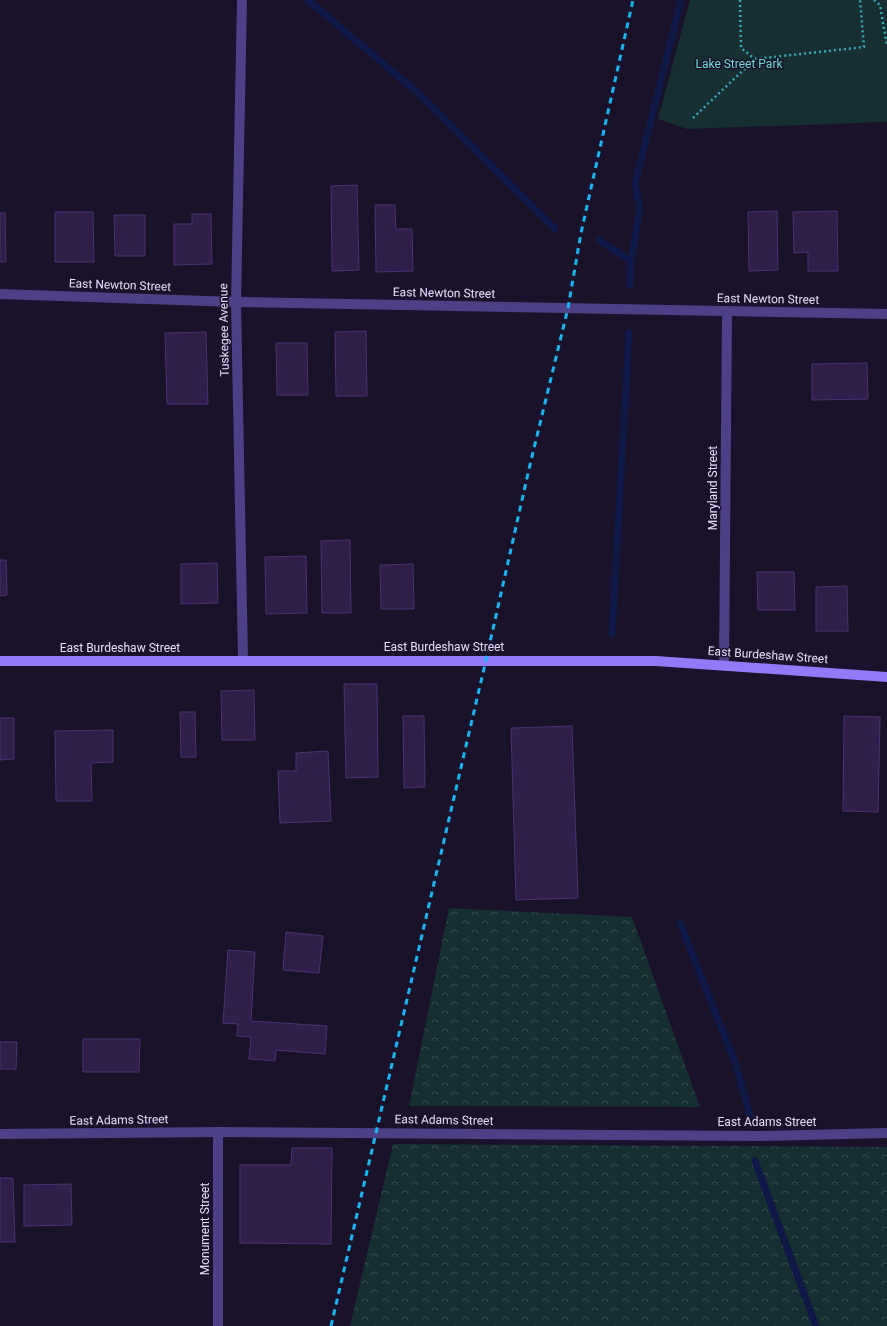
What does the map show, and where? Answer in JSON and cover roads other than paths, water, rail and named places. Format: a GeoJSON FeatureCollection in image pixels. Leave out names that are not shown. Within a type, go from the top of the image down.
{"type":"FeatureCollection","features":[{"type":"Feature","properties":{"kind":"street","name":"Tuskegee Avenue"},"geometry":{"type":"LineString","coordinates":[[242,0],[236,302],[243,660]]}},
{"type":"Feature","properties":{"kind":"street","name":"East Newton Street"},"geometry":{"type":"LineString","coordinates":[[0,294],[236,302],[887,314]]}},
{"type":"Feature","properties":{"kind":"street","name":"Maryland Street"},"geometry":{"type":"LineString","coordinates":[[724,665],[728,311]]}},
{"type":"Feature","properties":{"kind":"street","name":"East Burdeshaw Street"},"geometry":{"type":"LineString","coordinates":[[0,661],[649,660],[887,677]]}},
{"type":"Feature","properties":{"kind":"street","name":"East Adams Street"},"geometry":{"type":"LineString","coordinates":[[0,1134],[218,1132],[760,1136],[887,1133]]}},
{"type":"Feature","properties":{"kind":"street","name":"Monument Street"},"geometry":{"type":"LineString","coordinates":[[218,1132],[218,1326]]}},
{"type":"Feature","properties":{"kind":"waterway"},"geometry":{"type":"LineString","coordinates":[[308,0],[417,92],[555,229]]}},
{"type":"Feature","properties":{"kind":"waterway"},"geometry":{"type":"LineString","coordinates":[[630,285],[631,261],[640,209],[635,184],[681,0]]}},
{"type":"Feature","properties":{"kind":"waterway"},"geometry":{"type":"LineString","coordinates":[[599,240],[631,261]]}},
{"type":"Feature","properties":{"kind":"waterway"},"geometry":{"type":"LineString","coordinates":[[612,634],[629,333]]}},
{"type":"Feature","properties":{"kind":"waterway"},"geometry":{"type":"LineString","coordinates":[[680,923],[736,1065],[750,1115]]}},
{"type":"Feature","properties":{"kind":"waterway"},"geometry":{"type":"LineString","coordinates":[[755,1161],[816,1326]]}},
{"type":"Feature","properties":{"kind":"railway"},"geometry":{"type":"LineString","coordinates":[[331,1326],[529,469],[568,308],[581,233],[633,0]]}},
{"type":"Feature","properties":{"kind":"park label","name":"Lake Street Park"},"geometry":{"type":"Point","coordinates":[739,64]}}]}
